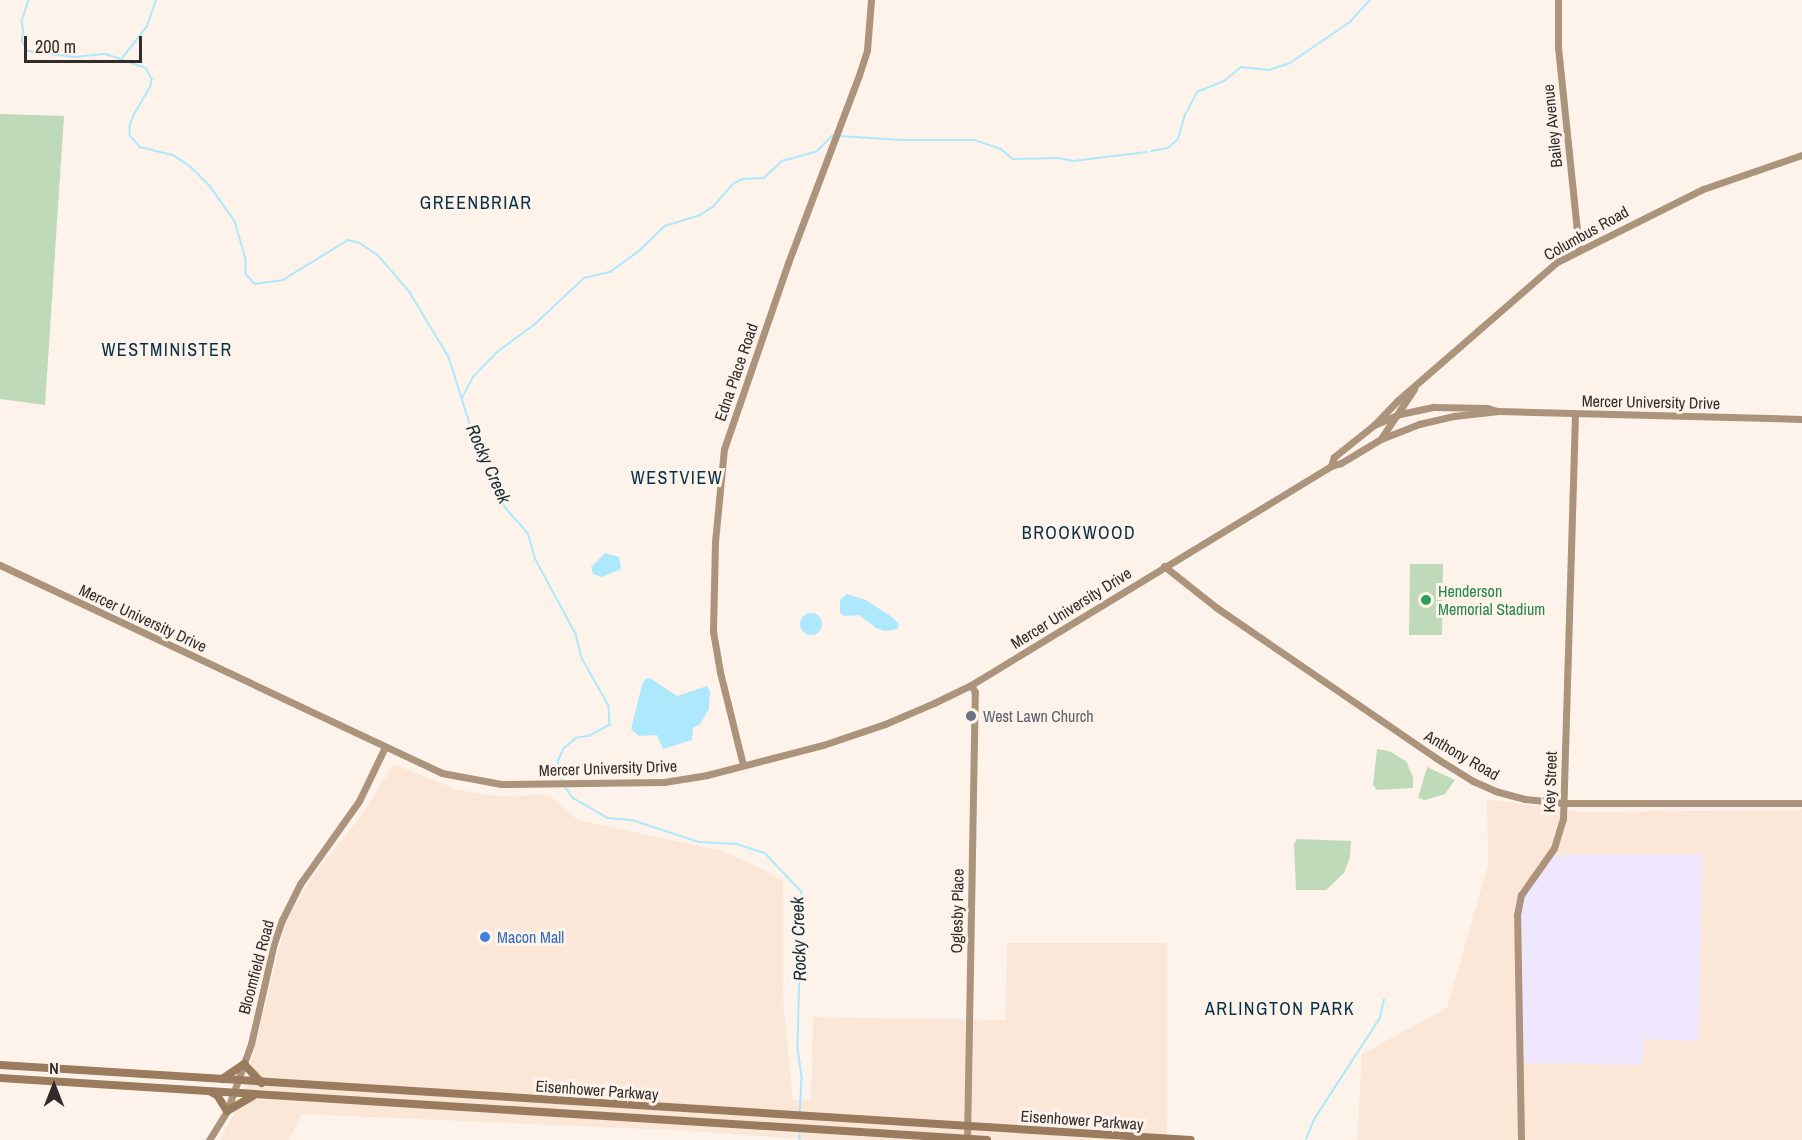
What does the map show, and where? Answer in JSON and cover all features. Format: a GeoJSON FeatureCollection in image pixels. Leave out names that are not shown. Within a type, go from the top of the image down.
{"type":"FeatureCollection","features":[{"type":"Feature","properties":{"kind":"main road"},"geometry":{"type":"LineString","coordinates":[[221,1079],[244,1064],[262,1083]]}},
{"type":"Feature","properties":{"kind":"main road","name":"Eisenhower Parkway"},"geometry":{"type":"LineString","coordinates":[[0,1065],[1191,1140]]}},
{"type":"Feature","properties":{"kind":"main road","name":"Eisenhower Parkway"},"geometry":{"type":"LineString","coordinates":[[0,1078],[204,1089],[987,1140]]}},
{"type":"Feature","properties":{"kind":"main road"},"geometry":{"type":"LineString","coordinates":[[204,1089],[218,1095],[227,1111],[247,1097],[261,1094]]}},
{"type":"Feature","properties":{"kind":"street","name":"Edna Place Road"},"geometry":{"type":"LineString","coordinates":[[744,765],[720,672],[713,631],[715,542],[723,449],[788,264],[859,75],[867,50],[871,0]]}},
{"type":"Feature","properties":{"kind":"street","name":"Bailey Avenue"},"geometry":{"type":"LineString","coordinates":[[1558,0],[1558,47],[1579,250]]}},
{"type":"Feature","properties":{"kind":"street","name":"Columbus Road"},"geometry":{"type":"LineString","coordinates":[[1374,425],[1539,276],[1579,250],[1703,189],[1802,155]]}},
{"type":"Feature","properties":{"kind":"street","name":"Columbus Road"},"geometry":{"type":"LineString","coordinates":[[1381,439],[1400,414],[1415,388]]}},
{"type":"Feature","properties":{"kind":"street","name":"Mercer University Drive"},"geometry":{"type":"LineString","coordinates":[[1331,466],[1334,457],[1374,425],[1400,414],[1434,407],[1486,408],[1499,411]]}},
{"type":"Feature","properties":{"kind":"street","name":"Mercer University Drive"},"geometry":{"type":"LineString","coordinates":[[0,565],[430,768],[465,779],[501,784],[678,780],[744,765],[868,730],[971,685],[1331,466],[1341,463],[1381,439],[1436,419],[1499,411],[1802,419]]}},
{"type":"Feature","properties":{"kind":"street","name":"Key Street"},"geometry":{"type":"LineString","coordinates":[[1521,1140],[1518,908],[1525,888],[1559,837],[1564,803],[1575,414]]}},
{"type":"Feature","properties":{"kind":"street","name":"Anthony Road"},"geometry":{"type":"LineString","coordinates":[[1164,566],[1217,608],[1450,768],[1473,781],[1513,796],[1564,803],[1802,803]]}},
{"type":"Feature","properties":{"kind":"street","name":"Oglesby Place"},"geometry":{"type":"LineString","coordinates":[[967,1139],[975,700],[971,685]]}},
{"type":"Feature","properties":{"kind":"street","name":"Bloomfield Road"},"geometry":{"type":"LineString","coordinates":[[209,1140],[227,1111],[244,1064],[282,920],[300,884],[358,801],[385,747]]}},
{"type":"Feature","properties":{"kind":"shaded area"},"geometry":{"type":"Polygon","coordinates":[[[394,764],[458,790],[496,796],[549,795],[578,820],[722,851],[765,870],[783,882],[783,998],[793,1100],[811,1101],[813,1017],[1005,1020],[1007,943],[1167,943],[1167,1140],[816,1140],[691,1131],[301,1114],[289,1140],[220,1140],[242,1099],[286,921],[315,873],[360,817],[394,764]]]}},
{"type":"Feature","properties":{"kind":"shaded area"},"geometry":{"type":"Polygon","coordinates":[[[1487,799],[1579,812],[1802,810],[1802,1140],[1357,1140],[1362,1054],[1447,1008],[1488,865],[1487,799]]]}},
{"type":"Feature","properties":{"kind":"shaded area"},"geometry":{"type":"Polygon","coordinates":[[[1554,855],[1703,855],[1698,1041],[1644,1039],[1642,1065],[1522,1063],[1521,905],[1529,884],[1554,855]]]}},
{"type":"Feature","properties":{"kind":"green space"},"geometry":{"type":"Polygon","coordinates":[[[0,114],[64,116],[45,405],[0,399],[0,114]]]}},
{"type":"Feature","properties":{"kind":"green space","name":"Henderson Memorial Stadium"},"geometry":{"type":"Polygon","coordinates":[[[1410,564],[1443,564],[1442,635],[1409,635],[1410,564]]]}},
{"type":"Feature","properties":{"kind":"green space"},"geometry":{"type":"Polygon","coordinates":[[[1377,749],[1389,751],[1406,761],[1413,777],[1413,788],[1377,790],[1373,785],[1377,749]]]}},
{"type":"Feature","properties":{"kind":"green space"},"geometry":{"type":"Polygon","coordinates":[[[1427,767],[1455,780],[1445,794],[1425,800],[1418,798],[1427,767]]]}},
{"type":"Feature","properties":{"kind":"green space"},"geometry":{"type":"Polygon","coordinates":[[[1297,839],[1351,841],[1350,857],[1344,873],[1326,890],[1296,890],[1294,844],[1297,839]]]}},
{"type":"Feature","properties":{"kind":"water"},"geometry":{"type":"Polygon","coordinates":[[[605,553],[619,557],[621,569],[602,577],[593,574],[591,567],[605,553]]]}},
{"type":"Feature","properties":{"kind":"water"},"geometry":{"type":"Polygon","coordinates":[[[847,594],[866,600],[892,617],[899,624],[898,629],[885,631],[876,628],[859,615],[844,616],[840,613],[840,600],[847,594]]]}},
{"type":"Feature","properties":{"kind":"water"},"geometry":{"type":"Polygon","coordinates":[[[811,613],[819,616],[822,624],[819,632],[811,635],[803,632],[800,624],[803,616],[811,613]]]}},
{"type":"Feature","properties":{"kind":"water"},"geometry":{"type":"Polygon","coordinates":[[[650,678],[677,696],[707,686],[710,691],[709,709],[700,724],[693,728],[692,740],[663,749],[657,735],[639,736],[631,729],[642,685],[645,679],[650,678]]]}},
{"type":"Feature","properties":{"kind":"waterway","name":"Rocky Creek"},"geometry":{"type":"LineString","coordinates":[[29,0],[22,22],[24,32],[22,41],[28,51],[75,57],[106,54],[146,68],[152,79],[151,86],[134,116],[130,126],[130,135],[140,147],[173,155],[190,166],[210,186],[235,221],[246,259],[246,274],[255,284],[283,280],[348,240],[360,243],[378,255],[409,291],[449,357],[475,440],[505,507],[528,533],[535,558],[576,634],[582,658],[609,706],[610,725],[590,736],[577,738],[564,749],[558,762],[562,780]]}},
{"type":"Feature","properties":{"kind":"waterway"},"geometry":{"type":"LineString","coordinates":[[123,57],[147,26],[156,0]]}},
{"type":"Feature","properties":{"kind":"waterway"},"geometry":{"type":"LineString","coordinates":[[1152,151],[1168,148],[1178,139],[1185,115],[1197,92],[1224,81],[1241,67],[1269,70],[1290,63],[1350,22],[1370,0]]}},
{"type":"Feature","properties":{"kind":"waterway"},"geometry":{"type":"LineString","coordinates":[[462,398],[473,377],[497,352],[534,325],[584,278],[610,272],[640,250],[665,226],[700,215],[713,207],[733,184],[743,179],[764,178],[782,161],[816,152],[832,136]]}},
{"type":"Feature","properties":{"kind":"waterway"},"geometry":{"type":"LineString","coordinates":[[840,136],[902,140],[975,140],[1001,149],[1013,159],[1058,158],[1073,161],[1146,152]]}},
{"type":"Feature","properties":{"kind":"waterway","name":"Rocky Creek"},"geometry":{"type":"LineString","coordinates":[[564,785],[573,798],[608,818],[632,820],[699,842],[737,844],[765,853],[802,892],[798,1048],[802,1078],[800,1112]]}},
{"type":"Feature","properties":{"kind":"waterway"},"geometry":{"type":"LineString","coordinates":[[1306,1139],[1315,1118],[1380,1018],[1384,999]]}},
{"type":"Feature","properties":{"kind":"waterway","name":"Rocky Creek"},"geometry":{"type":"LineString","coordinates":[[800,1132],[800,1140]]}},
{"type":"Feature","properties":{"kind":"place","name":"Henderson Memorial Stadium"},"geometry":{"type":"Point","coordinates":[1426,600]}},
{"type":"Feature","properties":{"kind":"place","name":"West Lawn Church"},"geometry":{"type":"Point","coordinates":[971,716]}},
{"type":"Feature","properties":{"kind":"place","name":"Macon Mall"},"geometry":{"type":"Point","coordinates":[485,937]}},
{"type":"Feature","properties":{"kind":"district","name":"GREENBRIAR"},"geometry":{"type":"Point","coordinates":[476,203]}},
{"type":"Feature","properties":{"kind":"district","name":"WESTMINISTER"},"geometry":{"type":"Point","coordinates":[167,350]}},
{"type":"Feature","properties":{"kind":"district","name":"WESTVIEW"},"geometry":{"type":"Point","coordinates":[677,478]}},
{"type":"Feature","properties":{"kind":"district","name":"BROOKWOOD"},"geometry":{"type":"Point","coordinates":[1079,533]}},
{"type":"Feature","properties":{"kind":"district","name":"ARLINGTON PARK"},"geometry":{"type":"Point","coordinates":[1280,1009]}}]}
